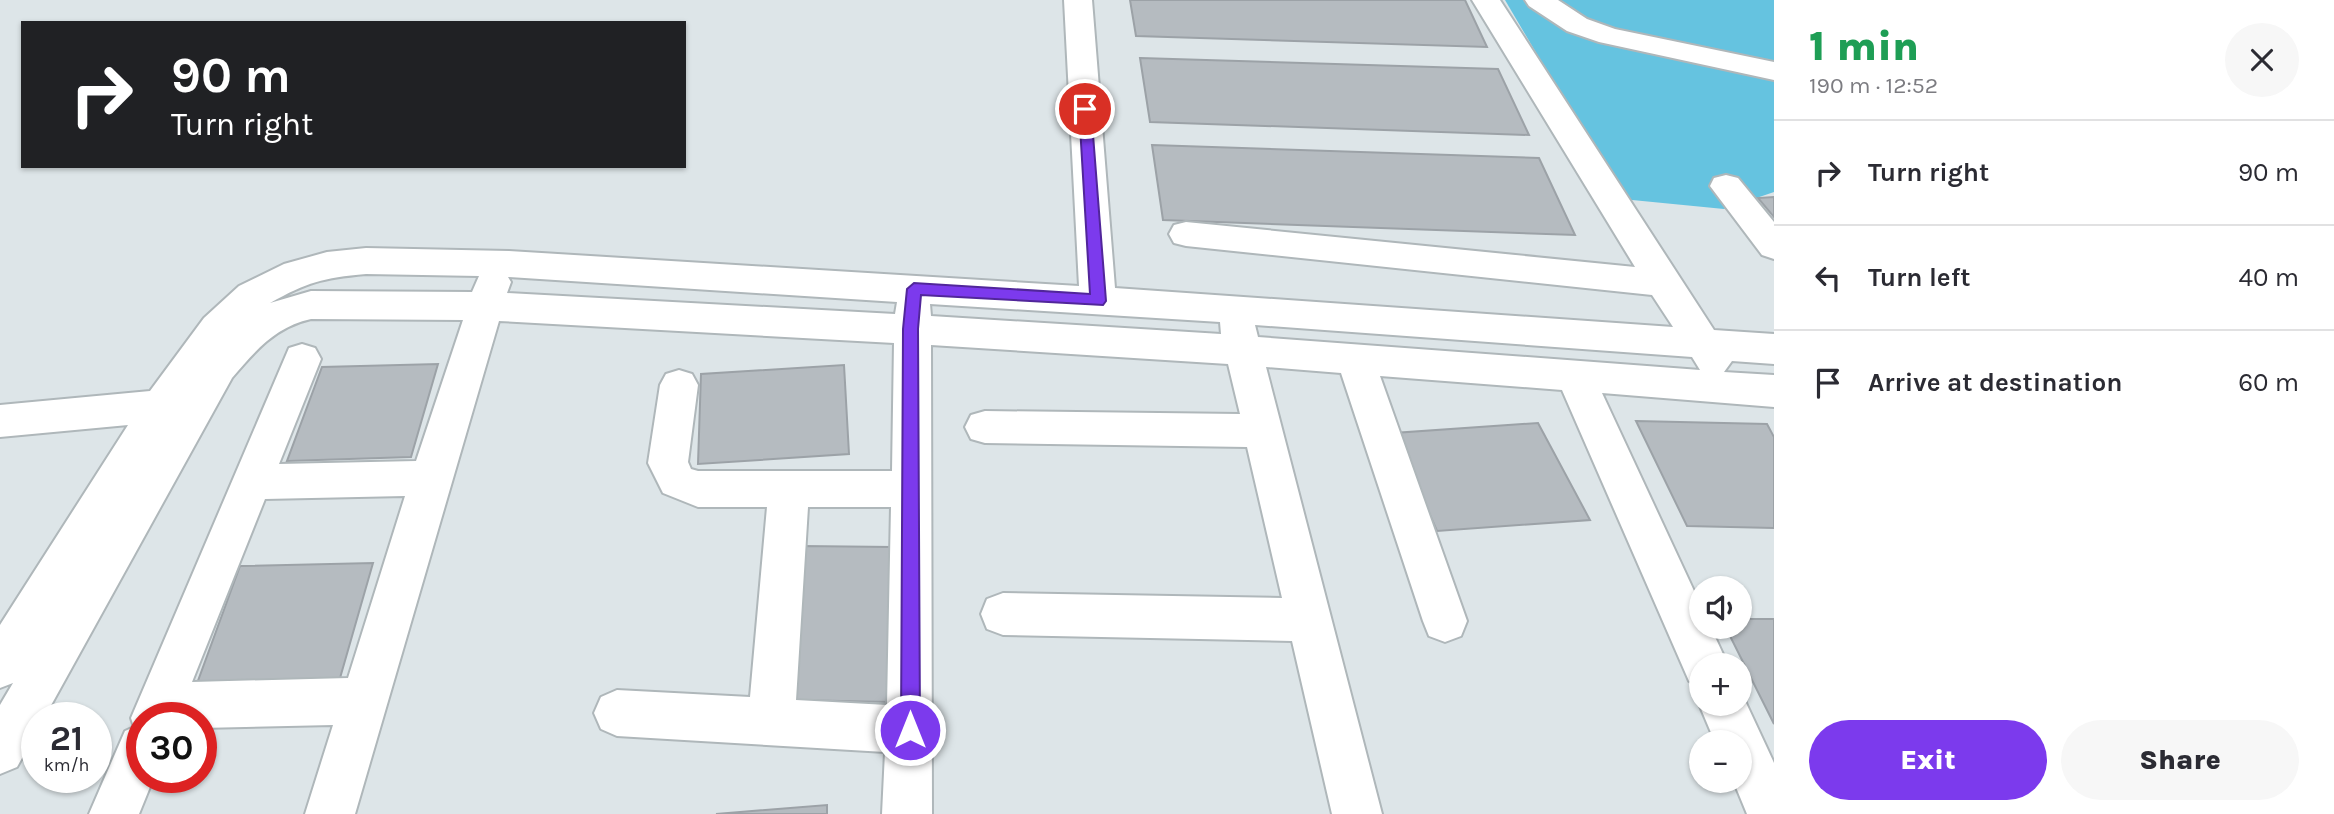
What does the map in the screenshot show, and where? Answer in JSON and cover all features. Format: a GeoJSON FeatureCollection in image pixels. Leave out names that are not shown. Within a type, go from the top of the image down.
{"type":"FeatureCollection","features":[{"type":"Feature","properties":{"kind":"street"},"geometry":{"type":"LineString","coordinates":[[1078,0],[1098,301]]}},
{"type":"Feature","properties":{"kind":"street"},"geometry":{"type":"LineString","coordinates":[[1486,0],[1663,284],[1733,388]]}},
{"type":"Feature","properties":{"kind":"street"},"geometry":{"type":"LineString","coordinates":[[1539,0],[1577,25],[1609,36],[1774,71]]}},
{"type":"Feature","properties":{"kind":"street"},"geometry":{"type":"LineString","coordinates":[[1727,186],[1774,246]]}},
{"type":"Feature","properties":{"kind":"street"},"geometry":{"type":"LineString","coordinates":[[1186,234],[1663,284]]}},
{"type":"Feature","properties":{"kind":"street"},"geometry":{"type":"LineString","coordinates":[[0,750],[180,404],[177,380],[217,328],[252,296],[296,274],[327,265],[366,261],[499,264],[912,309],[1241,350],[1774,391]]}},
{"type":"Feature","properties":{"kind":"street"},"geometry":{"type":"LineString","coordinates":[[330,814],[431,478],[499,264]]}},
{"type":"Feature","properties":{"kind":"street"},"geometry":{"type":"LineString","coordinates":[[0,666],[180,404],[219,367],[248,333],[269,317],[286,309],[311,305],[912,309],[1098,301],[1774,349]]}},
{"type":"Feature","properties":{"kind":"street"},"geometry":{"type":"LineString","coordinates":[[907,814],[910,730],[912,309]]}},
{"type":"Feature","properties":{"kind":"street"},"geometry":{"type":"LineString","coordinates":[[1234,309],[1241,350],[1357,814]]}},
{"type":"Feature","properties":{"kind":"street"},"geometry":{"type":"LineString","coordinates":[[161,702],[302,359]]}},
{"type":"Feature","properties":{"kind":"street"},"geometry":{"type":"LineString","coordinates":[[1355,359],[1445,621]]}},
{"type":"Feature","properties":{"kind":"street"},"geometry":{"type":"LineString","coordinates":[[1575,376],[1700,653]]}},
{"type":"Feature","properties":{"kind":"street"},"geometry":{"type":"LineString","coordinates":[[679,385],[668,463],[677,481],[698,489],[910,489]]}},
{"type":"Feature","properties":{"kind":"street"},"geometry":{"type":"LineString","coordinates":[[0,421],[180,404]]}},
{"type":"Feature","properties":{"kind":"street"},"geometry":{"type":"LineString","coordinates":[[985,427],[1261,430]]}},
{"type":"Feature","properties":{"kind":"street"},"geometry":{"type":"LineString","coordinates":[[253,482],[431,478]]}},
{"type":"Feature","properties":{"kind":"street"},"geometry":{"type":"LineString","coordinates":[[771,722],[789,489]]}},
{"type":"Feature","properties":{"kind":"street"},"geometry":{"type":"LineString","coordinates":[[1003,614],[1308,620]]}},
{"type":"Feature","properties":{"kind":"street"},"geometry":{"type":"LineString","coordinates":[[217,717],[364,701]]}},
{"type":"Feature","properties":{"kind":"street"},"geometry":{"type":"LineString","coordinates":[[617,713],[910,730]]}},
{"type":"Feature","properties":{"kind":"street"},"geometry":{"type":"LineString","coordinates":[[1752,769],[1772,814]]}},
{"type":"Feature","properties":{"kind":"street"},"geometry":{"type":"LineString","coordinates":[[114,814],[126,786]]}},
{"type":"Feature","properties":{"kind":"shaded area"},"geometry":{"type":"Polygon","coordinates":[[[1505,0],[1774,0],[1774,192],[1724,209],[1622,199],[1505,0]]]}},
{"type":"Feature","properties":{"kind":"building"},"geometry":{"type":"Polygon","coordinates":[[[1130,0],[1465,0],[1487,47],[1136,36],[1130,0]]]}},
{"type":"Feature","properties":{"kind":"building"},"geometry":{"type":"Polygon","coordinates":[[[1140,58],[1498,69],[1529,135],[1150,122],[1140,58]]]}},
{"type":"Feature","properties":{"kind":"building"},"geometry":{"type":"Polygon","coordinates":[[[1152,145],[1539,158],[1575,235],[1163,220],[1152,145]]]}},
{"type":"Feature","properties":{"kind":"building"},"geometry":{"type":"Polygon","coordinates":[[[1774,197],[1774,217],[1758,198],[1774,197]]]}},
{"type":"Feature","properties":{"kind":"building"},"geometry":{"type":"Polygon","coordinates":[[[438,364],[411,457],[287,461],[322,367],[438,364]]]}},
{"type":"Feature","properties":{"kind":"building"},"geometry":{"type":"Polygon","coordinates":[[[844,365],[849,454],[698,464],[701,374],[844,365]]]}},
{"type":"Feature","properties":{"kind":"building"},"geometry":{"type":"Polygon","coordinates":[[[1636,421],[1767,424],[1774,437],[1774,528],[1687,526],[1636,421]]]}},
{"type":"Feature","properties":{"kind":"building"},"geometry":{"type":"Polygon","coordinates":[[[1538,423],[1590,520],[1437,531],[1394,433],[1538,423]]]}},
{"type":"Feature","properties":{"kind":"building"},"geometry":{"type":"Polygon","coordinates":[[[802,546],[892,547],[890,702],[792,700],[802,546]]]}},
{"type":"Feature","properties":{"kind":"building"},"geometry":{"type":"Polygon","coordinates":[[[373,563],[338,685],[195,689],[240,566],[373,563]]]}},
{"type":"Feature","properties":{"kind":"building"},"geometry":{"type":"Polygon","coordinates":[[[1752,619],[1774,619],[1774,724],[1752,680],[1752,653],[1738,653],[1732,639],[1752,639],[1752,619]]]}},
{"type":"Feature","properties":{"kind":"building"},"geometry":{"type":"Polygon","coordinates":[[[827,805],[827,814],[716,814],[827,805]]]}},
{"type":"Feature","properties":{"kind":"route"},"geometry":{"type":"LineString","coordinates":[[910,730],[911,329],[914,289],[1098,301],[1085,109]]}}]}
